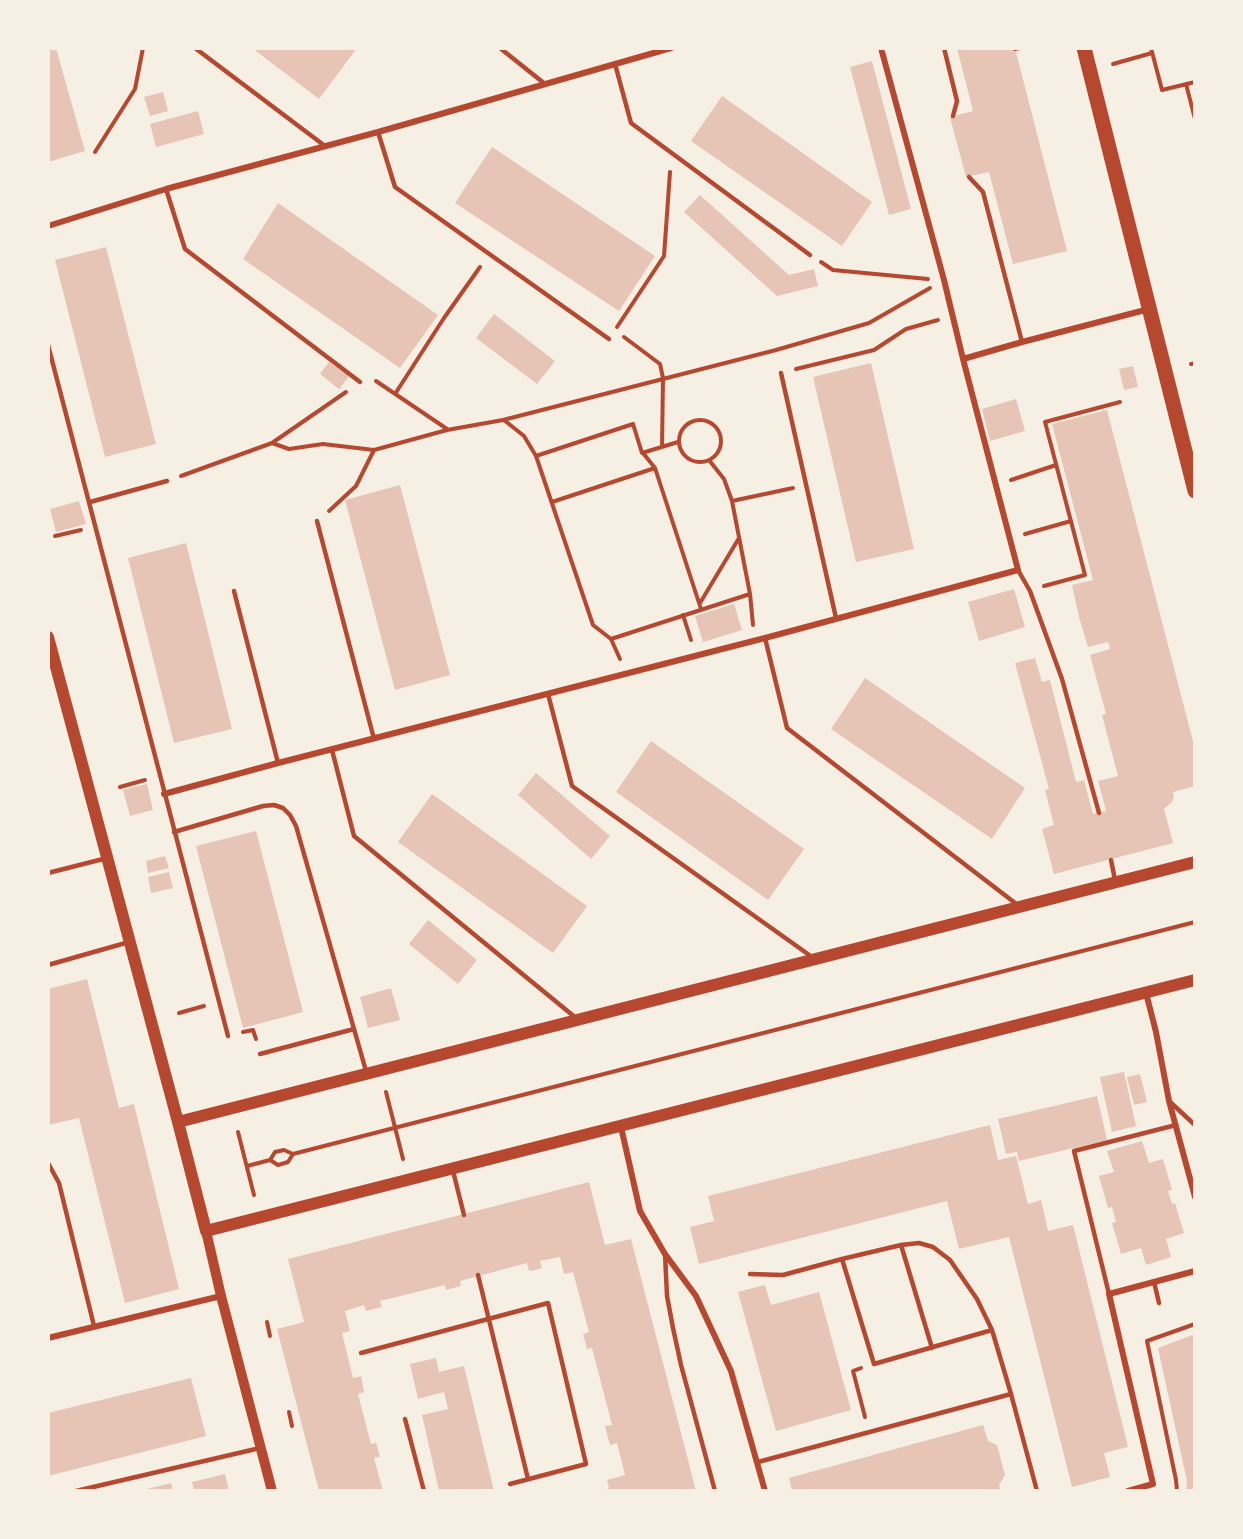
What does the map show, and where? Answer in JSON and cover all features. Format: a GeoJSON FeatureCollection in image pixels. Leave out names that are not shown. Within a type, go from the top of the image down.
{"type":"FeatureCollection","features":[{"type":"Feature","properties":{"kind":"main road"},"geometry":{"type":"LineString","coordinates":[[1084,48],[1195,491]]}},
{"type":"Feature","properties":{"kind":"main road"},"geometry":{"type":"LineString","coordinates":[[48,637],[206,1231],[1195,980]]}},
{"type":"Feature","properties":{"kind":"main road"},"geometry":{"type":"LineString","coordinates":[[178,1122],[1195,862]]}},
{"type":"Feature","properties":{"kind":"street"},"geometry":{"type":"LineString","coordinates":[[48,226],[166,189],[378,132],[671,48]]}},
{"type":"Feature","properties":{"kind":"street"},"geometry":{"type":"LineString","coordinates":[[164,794],[1018,570],[944,280],[881,48]]}},
{"type":"Feature","properties":{"kind":"street"},"geometry":{"type":"LineString","coordinates":[[963,359],[1149,309]]}},
{"type":"Feature","properties":{"kind":"street"},"geometry":{"type":"LineString","coordinates":[[1146,993],[1170,1101],[1195,1197]]}},
{"type":"Feature","properties":{"kind":"street"},"geometry":{"type":"LineString","coordinates":[[621,1127],[640,1211],[665,1254],[696,1296],[731,1371],[765,1491]]}},
{"type":"Feature","properties":{"kind":"street"},"geometry":{"type":"LineString","coordinates":[[206,1231],[272,1491]]}},
{"type":"Feature","properties":{"kind":"street"},"geometry":{"type":"LineString","coordinates":[[1128,1491],[1154,1487],[1109,1294],[1195,1271]]}},
{"type":"Feature","properties":{"kind":"street"},"geometry":{"type":"LineString","coordinates":[[48,1338],[221,1296]]}},
{"type":"Feature","properties":{"kind":"lane"},"geometry":{"type":"LineString","coordinates":[[195,48],[325,146]]}},
{"type":"Feature","properties":{"kind":"lane"},"geometry":{"type":"LineString","coordinates":[[500,48],[545,84]]}},
{"type":"Feature","properties":{"kind":"lane"},"geometry":{"type":"LineString","coordinates":[[944,48],[957,101],[953,116]]}},
{"type":"Feature","properties":{"kind":"lane"},"geometry":{"type":"LineString","coordinates":[[615,64],[631,123],[810,255]]}},
{"type":"Feature","properties":{"kind":"lane"},"geometry":{"type":"LineString","coordinates":[[378,132],[395,187],[609,339]]}},
{"type":"Feature","properties":{"kind":"lane"},"geometry":{"type":"LineString","coordinates":[[969,177],[982,192],[1022,342]]}},
{"type":"Feature","properties":{"kind":"lane"},"geometry":{"type":"LineString","coordinates":[[166,189],[185,249],[360,382]]}},
{"type":"Feature","properties":{"kind":"lane"},"geometry":{"type":"LineString","coordinates":[[48,345],[228,1036]]}},
{"type":"Feature","properties":{"kind":"lane"},"geometry":{"type":"LineString","coordinates":[[781,373],[836,618]]}},
{"type":"Feature","properties":{"kind":"lane"},"geometry":{"type":"LineString","coordinates":[[90,502],[167,481]]}},
{"type":"Feature","properties":{"kind":"lane"},"geometry":{"type":"LineString","coordinates":[[317,521],[374,739]]}},
{"type":"Feature","properties":{"kind":"lane"},"geometry":{"type":"LineString","coordinates":[[1018,570],[1030,591],[1062,679],[1099,813]]}},
{"type":"Feature","properties":{"kind":"lane"},"geometry":{"type":"LineString","coordinates":[[234,591],[278,763]]}},
{"type":"Feature","properties":{"kind":"lane"},"geometry":{"type":"LineString","coordinates":[[765,638],[787,728],[1021,908]]}},
{"type":"Feature","properties":{"kind":"lane"},"geometry":{"type":"LineString","coordinates":[[548,694],[572,786],[816,960]]}},
{"type":"Feature","properties":{"kind":"lane"},"geometry":{"type":"LineString","coordinates":[[332,750],[354,836],[578,1020]]}},
{"type":"Feature","properties":{"kind":"lane"},"geometry":{"type":"LineString","coordinates":[[174,831],[263,806],[274,805],[283,808],[290,815],[299,837],[367,1074]]}},
{"type":"Feature","properties":{"kind":"lane"},"geometry":{"type":"LineString","coordinates":[[48,873],[107,858]]}},
{"type":"Feature","properties":{"kind":"lane"},"geometry":{"type":"LineString","coordinates":[[1111,860],[1116,882]]}},
{"type":"Feature","properties":{"kind":"lane"},"geometry":{"type":"LineString","coordinates":[[48,965],[129,942]]}},
{"type":"Feature","properties":{"kind":"lane"},"geometry":{"type":"LineString","coordinates":[[260,1054],[354,1029]]}},
{"type":"Feature","properties":{"kind":"lane"},"geometry":{"type":"LineString","coordinates":[[1170,1101],[1195,1125]]}},
{"type":"Feature","properties":{"kind":"lane"},"geometry":{"type":"LineString","coordinates":[[1109,1294],[1074,1151],[1176,1125]]}},
{"type":"Feature","properties":{"kind":"lane"},"geometry":{"type":"LineString","coordinates":[[48,1163],[59,1184],[94,1326]]}},
{"type":"Feature","properties":{"kind":"lane"},"geometry":{"type":"LineString","coordinates":[[453,1169],[464,1215]]}},
{"type":"Feature","properties":{"kind":"lane"},"geometry":{"type":"LineString","coordinates":[[750,1274],[783,1275],[901,1245],[919,1243],[933,1247],[950,1260],[977,1299],[992,1330],[1037,1491]]}},
{"type":"Feature","properties":{"kind":"lane"},"geometry":{"type":"LineString","coordinates":[[901,1245],[932,1348]]}},
{"type":"Feature","properties":{"kind":"lane"},"geometry":{"type":"LineString","coordinates":[[665,1254],[667,1296],[673,1329],[716,1491]]}},
{"type":"Feature","properties":{"kind":"lane"},"geometry":{"type":"LineString","coordinates":[[842,1259],[874,1365],[992,1330]]}},
{"type":"Feature","properties":{"kind":"lane"},"geometry":{"type":"LineString","coordinates":[[478,1275],[528,1479]]}},
{"type":"Feature","properties":{"kind":"lane"},"geometry":{"type":"LineString","coordinates":[[1154,1282],[1159,1303]]}},
{"type":"Feature","properties":{"kind":"lane"},"geometry":{"type":"LineString","coordinates":[[361,1353],[548,1303],[586,1464],[510,1484]]}},
{"type":"Feature","properties":{"kind":"lane"},"geometry":{"type":"LineString","coordinates":[[758,1462],[1011,1394]]}},
{"type":"Feature","properties":{"kind":"lane"},"geometry":{"type":"LineString","coordinates":[[405,1419],[424,1491]]}},
{"type":"Feature","properties":{"kind":"lane"},"geometry":{"type":"LineString","coordinates":[[76,1491],[261,1448]]}},
{"type":"Feature","properties":{"kind":"path"},"geometry":{"type":"LineString","coordinates":[[95,152],[135,89],[143,48]]}},
{"type":"Feature","properties":{"kind":"path"},"geometry":{"type":"LineString","coordinates":[[1113,64],[1151,50],[1162,90],[1195,82]]}},
{"type":"Feature","properties":{"kind":"path"},"geometry":{"type":"LineString","coordinates":[[1186,84],[1195,119]]}},
{"type":"Feature","properties":{"kind":"path"},"geometry":{"type":"LineString","coordinates":[[609,339],[664,256],[670,181]]}},
{"type":"Feature","properties":{"kind":"path"},"geometry":{"type":"LineString","coordinates":[[395,394],[444,318],[489,255]]}},
{"type":"Feature","properties":{"kind":"path"},"geometry":{"type":"LineString","coordinates":[[810,255],[833,270],[944,280]]}},
{"type":"Feature","properties":{"kind":"path"},"geometry":{"type":"LineString","coordinates":[[272,443],[289,449],[323,444],[374,450],[447,430],[503,420],[776,350],[869,323],[944,280]]}},
{"type":"Feature","properties":{"kind":"path"},"geometry":{"type":"LineString","coordinates":[[781,373],[874,350],[906,329],[953,316]]}},
{"type":"Feature","properties":{"kind":"path"},"geometry":{"type":"LineString","coordinates":[[615,330],[660,364],[663,378],[662,447]]}},
{"type":"Feature","properties":{"kind":"path"},"geometry":{"type":"LineString","coordinates":[[167,481],[272,443],[360,382],[370,378],[447,430]]}},
{"type":"Feature","properties":{"kind":"path"},"geometry":{"type":"LineString","coordinates":[[1030,591],[1085,575],[1045,422],[1120,402]]}},
{"type":"Feature","properties":{"kind":"path"},"geometry":{"type":"LineString","coordinates":[[503,420],[524,436],[536,456],[593,625],[611,639],[627,673]]}},
{"type":"Feature","properties":{"kind":"path"},"geometry":{"type":"LineString","coordinates":[[701,420],[714,425],[721,437],[721,444],[719,451],[709,460],[695,462],[683,455],[678,442],[682,428],[687,423],[701,420]]}},
{"type":"Feature","properties":{"kind":"path"},"geometry":{"type":"LineString","coordinates":[[536,456],[633,424],[642,453],[655,468],[701,606]]}},
{"type":"Feature","properties":{"kind":"path"},"geometry":{"type":"LineString","coordinates":[[642,453],[678,442]]}},
{"type":"Feature","properties":{"kind":"path"},"geometry":{"type":"LineString","coordinates":[[317,521],[356,486],[374,450]]}},
{"type":"Feature","properties":{"kind":"path"},"geometry":{"type":"LineString","coordinates":[[709,460],[724,478],[732,501],[750,594],[755,640]]}},
{"type":"Feature","properties":{"kind":"path"},"geometry":{"type":"LineString","coordinates":[[996,484],[1056,465]]}},
{"type":"Feature","properties":{"kind":"path"},"geometry":{"type":"LineString","coordinates":[[552,502],[655,468]]}},
{"type":"Feature","properties":{"kind":"path"},"geometry":{"type":"LineString","coordinates":[[732,501],[805,485]]}},
{"type":"Feature","properties":{"kind":"path"},"geometry":{"type":"LineString","coordinates":[[1010,538],[1071,521]]}},
{"type":"Feature","properties":{"kind":"path"},"geometry":{"type":"LineString","coordinates":[[55,536],[96,526]]}},
{"type":"Feature","properties":{"kind":"path"},"geometry":{"type":"LineString","coordinates":[[701,606],[739,538]]}},
{"type":"Feature","properties":{"kind":"path"},"geometry":{"type":"LineString","coordinates":[[611,639],[684,615],[701,606],[750,594]]}},
{"type":"Feature","properties":{"kind":"path"},"geometry":{"type":"LineString","coordinates":[[684,615],[696,655]]}},
{"type":"Feature","properties":{"kind":"path"},"geometry":{"type":"LineString","coordinates":[[120,787],[160,777]]}},
{"type":"Feature","properties":{"kind":"path"},"geometry":{"type":"LineString","coordinates":[[247,1166],[270,1160],[275,1152],[284,1150],[293,1154],[1195,922]]}},
{"type":"Feature","properties":{"kind":"path"},"geometry":{"type":"LineString","coordinates":[[179,1013],[219,1002]]}},
{"type":"Feature","properties":{"kind":"path"},"geometry":{"type":"LineString","coordinates":[[228,1036],[253,1030],[260,1054]]}},
{"type":"Feature","properties":{"kind":"path"},"geometry":{"type":"LineString","coordinates":[[386,1092],[403,1160]]}},
{"type":"Feature","properties":{"kind":"path"},"geometry":{"type":"LineString","coordinates":[[238,1132],[254,1195]]}},
{"type":"Feature","properties":{"kind":"path"},"geometry":{"type":"LineString","coordinates":[[270,1160],[278,1165],[288,1162],[293,1154]]}},
{"type":"Feature","properties":{"kind":"path"},"geometry":{"type":"LineString","coordinates":[[267,1322],[270,1336]]}},
{"type":"Feature","properties":{"kind":"path"},"geometry":{"type":"LineString","coordinates":[[1177,1491],[1147,1341],[1195,1324]]}},
{"type":"Feature","properties":{"kind":"path"},"geometry":{"type":"LineString","coordinates":[[853,1371],[864,1410]]}},
{"type":"Feature","properties":{"kind":"path"},"geometry":{"type":"LineString","coordinates":[[288,1412],[292,1426]]}},
{"type":"Feature","properties":{"kind":"building"},"geometry":{"type":"Polygon","coordinates":[[[48,48],[56,48],[85,151],[48,162],[48,48]]]}},
{"type":"Feature","properties":{"kind":"building"},"geometry":{"type":"Polygon","coordinates":[[[252,48],[357,48],[319,99],[252,48]]]}},
{"type":"Feature","properties":{"kind":"building"},"geometry":{"type":"Polygon","coordinates":[[[957,48],[1015,48],[1067,251],[1013,264],[989,172],[966,177],[950,117],[973,111],[957,48]]]}},
{"type":"Feature","properties":{"kind":"building"},"geometry":{"type":"Polygon","coordinates":[[[872,61],[911,209],[889,215],[850,67],[872,61]]]}},
{"type":"Feature","properties":{"kind":"building"},"geometry":{"type":"Polygon","coordinates":[[[163,92],[168,111],[150,116],[144,97],[163,92]]]}},
{"type":"Feature","properties":{"kind":"building"},"geometry":{"type":"Polygon","coordinates":[[[722,96],[872,202],[842,246],[691,141],[722,96]]]}},
{"type":"Feature","properties":{"kind":"building"},"geometry":{"type":"Polygon","coordinates":[[[198,111],[204,134],[156,147],[150,124],[198,111]]]}},
{"type":"Feature","properties":{"kind":"building"},"geometry":{"type":"Polygon","coordinates":[[[492,147],[655,256],[619,311],[455,203],[492,147]]]}},
{"type":"Feature","properties":{"kind":"building"},"geometry":{"type":"Polygon","coordinates":[[[700,195],[789,275],[814,269],[818,286],[777,296],[684,212],[700,195]]]}},
{"type":"Feature","properties":{"kind":"building"},"geometry":{"type":"Polygon","coordinates":[[[278,203],[438,315],[400,368],[243,259],[278,203]]]}},
{"type":"Feature","properties":{"kind":"building"},"geometry":{"type":"Polygon","coordinates":[[[106,247],[156,444],[105,457],[55,260],[106,247]]]}},
{"type":"Feature","properties":{"kind":"building"},"geometry":{"type":"Polygon","coordinates":[[[494,314],[555,361],[537,384],[476,338],[494,314]]]}},
{"type":"Feature","properties":{"kind":"building"},"geometry":{"type":"Polygon","coordinates":[[[329,362],[349,376],[339,389],[320,374],[329,362]]]}},
{"type":"Feature","properties":{"kind":"building"},"geometry":{"type":"Polygon","coordinates":[[[871,363],[914,549],[856,562],[813,377],[871,363]]]}},
{"type":"Feature","properties":{"kind":"building"},"geometry":{"type":"Polygon","coordinates":[[[1133,366],[1138,387],[1124,390],[1119,369],[1133,366]]]}},
{"type":"Feature","properties":{"kind":"building"},"geometry":{"type":"Polygon","coordinates":[[[1016,399],[1025,431],[990,441],[982,409],[1016,399]]]}},
{"type":"Feature","properties":{"kind":"building"},"geometry":{"type":"Polygon","coordinates":[[[1107,410],[1195,749],[1195,786],[1173,792],[1172,802],[1164,809],[1173,843],[1054,874],[1042,829],[1054,825],[1045,790],[1049,789],[1015,663],[1035,658],[1042,682],[1050,680],[1076,782],[1084,780],[1093,814],[1106,811],[1098,781],[1118,776],[1102,715],[1106,714],[1090,655],[1110,649],[1108,642],[1088,647],[1079,617],[1072,585],[1093,580],[1052,424],[1107,410]]]}},
{"type":"Feature","properties":{"kind":"building"},"geometry":{"type":"Polygon","coordinates":[[[400,485],[450,675],[395,690],[345,500],[400,485]]]}},
{"type":"Feature","properties":{"kind":"building"},"geometry":{"type":"Polygon","coordinates":[[[79,501],[86,524],[56,532],[50,509],[79,501]]]}},
{"type":"Feature","properties":{"kind":"building"},"geometry":{"type":"Polygon","coordinates":[[[186,543],[232,729],[174,743],[128,558],[186,543]]]}},
{"type":"Feature","properties":{"kind":"building"},"geometry":{"type":"Polygon","coordinates":[[[1014,589],[1025,627],[979,641],[968,602],[1014,589]]]}},
{"type":"Feature","properties":{"kind":"building"},"geometry":{"type":"Polygon","coordinates":[[[734,604],[742,630],[703,642],[695,616],[734,604]]]}},
{"type":"Feature","properties":{"kind":"building"},"geometry":{"type":"Polygon","coordinates":[[[865,678],[1025,788],[992,839],[831,729],[865,678]]]}},
{"type":"Feature","properties":{"kind":"building"},"geometry":{"type":"Polygon","coordinates":[[[651,741],[804,849],[768,900],[616,792],[651,741]]]}},
{"type":"Feature","properties":{"kind":"building"},"geometry":{"type":"Polygon","coordinates":[[[536,773],[610,836],[591,859],[518,795],[536,773]]]}},
{"type":"Feature","properties":{"kind":"building"},"geometry":{"type":"Polygon","coordinates":[[[147,784],[153,810],[130,816],[123,790],[147,784]]]}},
{"type":"Feature","properties":{"kind":"building"},"geometry":{"type":"Polygon","coordinates":[[[432,794],[587,906],[553,953],[398,842],[432,794]]]}},
{"type":"Feature","properties":{"kind":"building"},"geometry":{"type":"Polygon","coordinates":[[[256,831],[303,1012],[243,1028],[196,846],[256,831]]]}},
{"type":"Feature","properties":{"kind":"building"},"geometry":{"type":"Polygon","coordinates":[[[165,856],[169,868],[148,873],[146,861],[165,856]]]}},
{"type":"Feature","properties":{"kind":"building"},"geometry":{"type":"Polygon","coordinates":[[[169,872],[173,888],[151,893],[148,877],[169,872]]]}},
{"type":"Feature","properties":{"kind":"building"},"geometry":{"type":"Polygon","coordinates":[[[428,920],[477,960],[458,984],[409,944],[428,920]]]}},
{"type":"Feature","properties":{"kind":"building"},"geometry":{"type":"Polygon","coordinates":[[[87,979],[119,1108],[134,1104],[179,1289],[125,1303],[79,1118],[48,1125],[48,989],[87,979]]]}},
{"type":"Feature","properties":{"kind":"building"},"geometry":{"type":"Polygon","coordinates":[[[391,988],[400,1020],[368,1028],[360,997],[391,988]]]}},
{"type":"Feature","properties":{"kind":"building"},"geometry":{"type":"Polygon","coordinates":[[[1124,1072],[1136,1126],[1112,1132],[1100,1077],[1124,1072]]]}},
{"type":"Feature","properties":{"kind":"building"},"geometry":{"type":"Polygon","coordinates":[[[1140,1074],[1147,1102],[1134,1105],[1127,1077],[1140,1074]]]}},
{"type":"Feature","properties":{"kind":"building"},"geometry":{"type":"Polygon","coordinates":[[[1097,1096],[1107,1140],[1019,1161],[1017,1152],[1006,1154],[998,1119],[1097,1096]]]}},
{"type":"Feature","properties":{"kind":"building"},"geometry":{"type":"Polygon","coordinates":[[[990,1125],[998,1160],[1016,1156],[1028,1204],[1041,1200],[1048,1231],[1073,1225],[1128,1447],[1104,1453],[1110,1477],[1072,1487],[1009,1237],[959,1249],[947,1201],[699,1264],[690,1227],[714,1221],[708,1196],[990,1125]]]}},
{"type":"Feature","properties":{"kind":"building"},"geometry":{"type":"Polygon","coordinates":[[[1142,1141],[1149,1163],[1163,1159],[1172,1190],[1168,1191],[1172,1204],[1175,1203],[1184,1233],[1166,1239],[1171,1257],[1146,1265],[1141,1248],[1121,1254],[1112,1223],[1116,1222],[1112,1207],[1108,1208],[1099,1176],[1114,1172],[1107,1151],[1142,1141]]]}},
{"type":"Feature","properties":{"kind":"building"},"geometry":{"type":"Polygon","coordinates":[[[589,1182],[605,1245],[631,1239],[696,1491],[600,1491],[609,1488],[607,1480],[625,1475],[617,1443],[610,1445],[605,1426],[612,1425],[592,1348],[587,1349],[583,1334],[589,1332],[573,1272],[564,1274],[560,1257],[540,1261],[542,1268],[535,1270],[529,1271],[527,1263],[460,1281],[461,1286],[446,1290],[445,1285],[380,1301],[382,1307],[366,1311],[364,1305],[345,1311],[350,1331],[342,1333],[353,1378],[361,1376],[364,1392],[358,1394],[371,1444],[376,1443],[378,1449],[380,1457],[374,1458],[383,1491],[319,1491],[277,1329],[304,1322],[288,1259],[589,1182]]]}},
{"type":"Feature","properties":{"kind":"building"},"geometry":{"type":"Polygon","coordinates":[[[765,1285],[771,1305],[819,1292],[851,1410],[776,1431],[738,1292],[765,1285]]]}},
{"type":"Feature","properties":{"kind":"building"},"geometry":{"type":"Polygon","coordinates":[[[1195,1334],[1195,1491],[1186,1491],[1187,1481],[1158,1348],[1195,1334]]]}},
{"type":"Feature","properties":{"kind":"building"},"geometry":{"type":"Polygon","coordinates":[[[436,1358],[439,1372],[464,1366],[494,1491],[439,1491],[422,1415],[448,1409],[444,1392],[418,1399],[410,1364],[436,1358]]]}},
{"type":"Feature","properties":{"kind":"building"},"geometry":{"type":"Polygon","coordinates":[[[191,1378],[206,1436],[48,1476],[48,1413],[191,1378]]]}},
{"type":"Feature","properties":{"kind":"building"},"geometry":{"type":"Polygon","coordinates":[[[983,1425],[988,1441],[997,1445],[1005,1475],[999,1485],[1001,1491],[792,1491],[789,1478],[983,1425]]]}},
{"type":"Feature","properties":{"kind":"building"},"geometry":{"type":"Polygon","coordinates":[[[225,1474],[229,1491],[194,1491],[192,1482],[225,1474]]]}},
{"type":"Feature","properties":{"kind":"building"},"geometry":{"type":"Polygon","coordinates":[[[171,1483],[173,1491],[143,1490],[171,1483]]]}}]}
